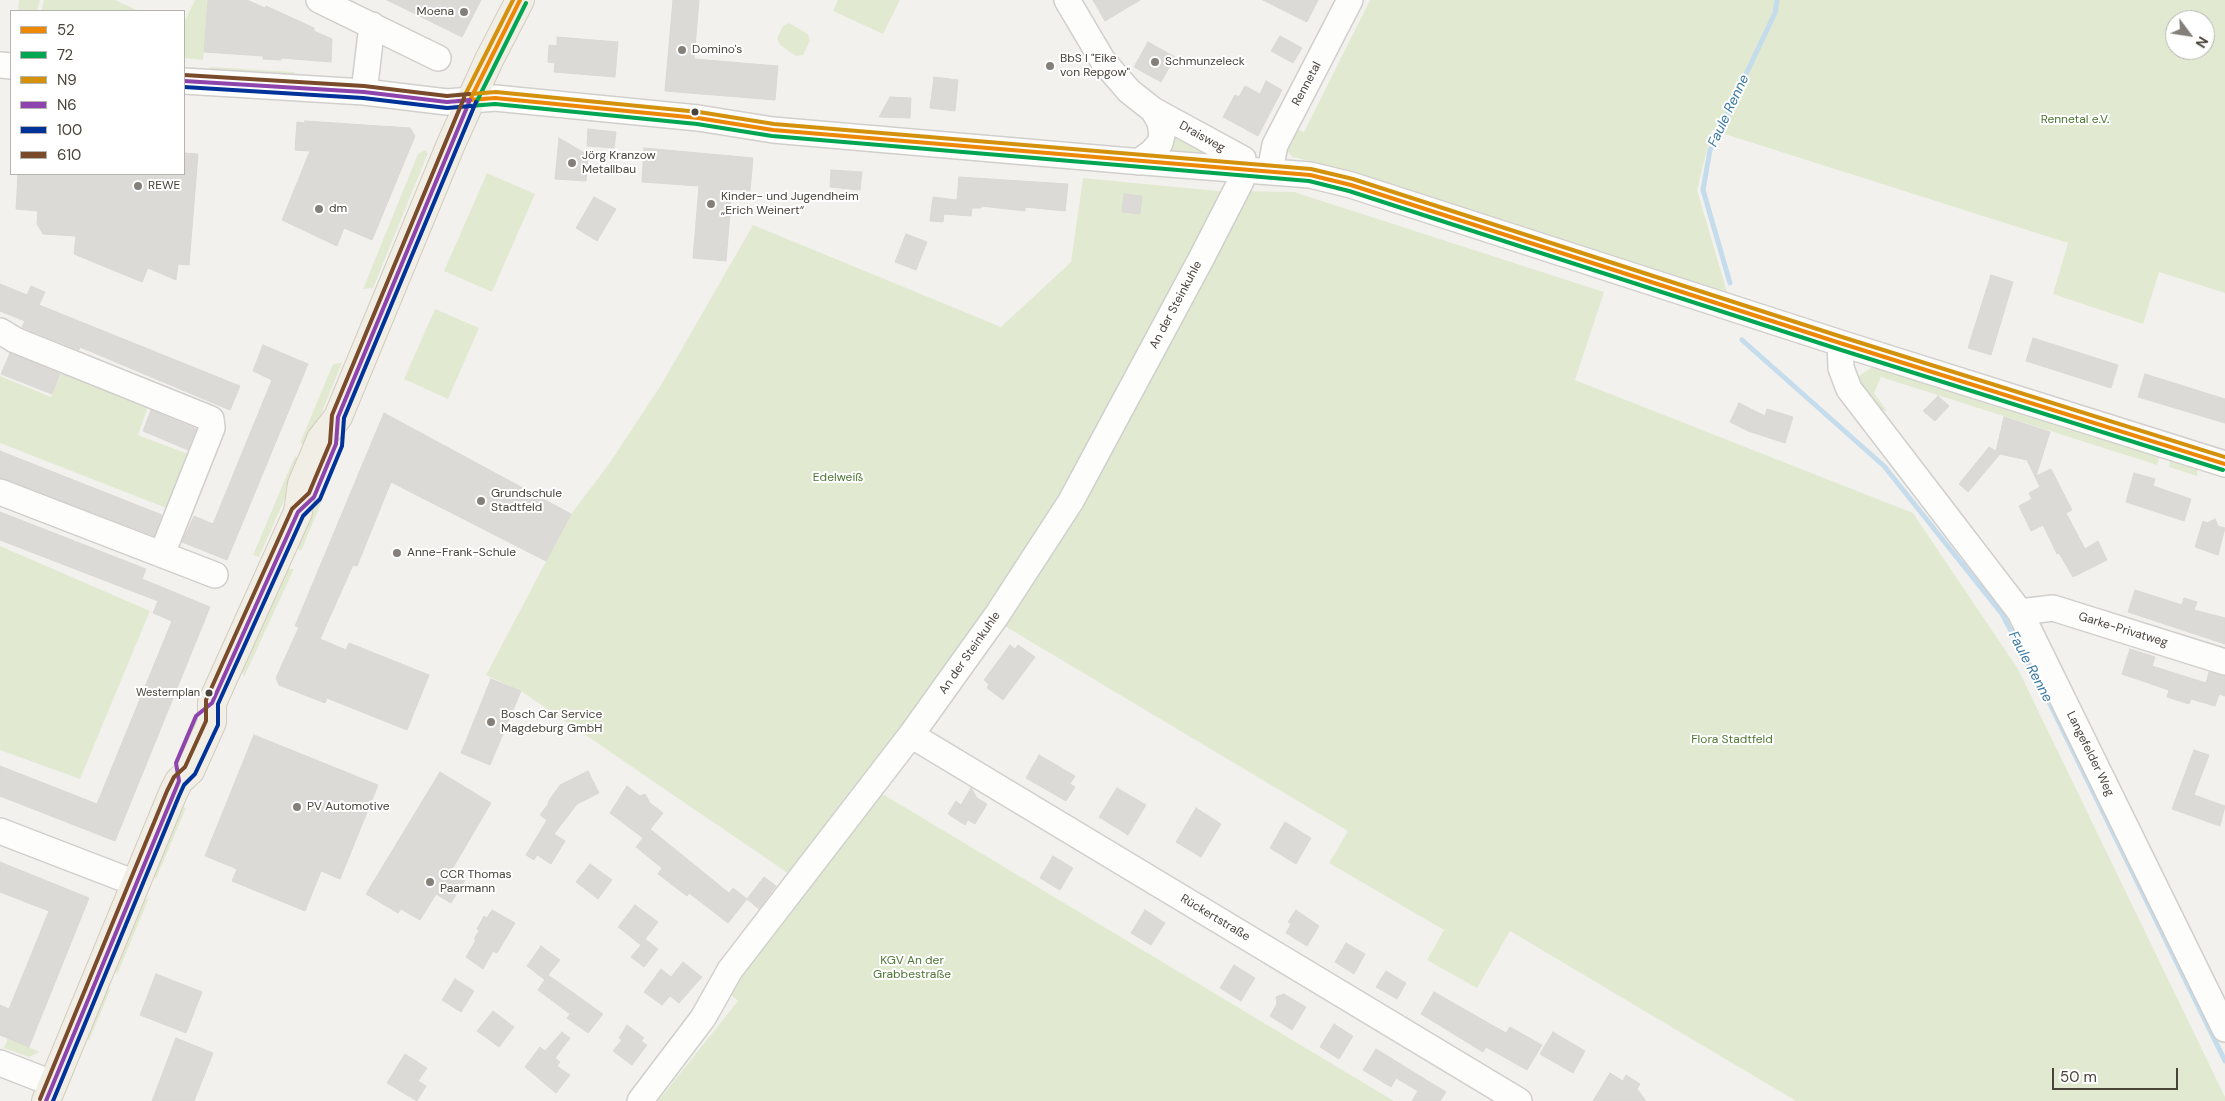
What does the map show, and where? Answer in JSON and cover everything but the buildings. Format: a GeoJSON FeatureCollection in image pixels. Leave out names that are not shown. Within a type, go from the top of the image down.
{"type":"FeatureCollection","features":[{"type":"Feature","properties":{"kind":"main road"},"geometry":{"type":"LineString","coordinates":[[50,1093],[135,883],[179,781],[176,764],[196,716],[212,703],[298,512],[314,497],[336,444],[338,417],[470,100],[520,0]]}},
{"type":"Feature","properties":{"kind":"street"},"geometry":{"type":"LineString","coordinates":[[319,0],[438,58]]}},
{"type":"Feature","properties":{"kind":"street","name":"Draisweg"},"geometry":{"type":"LineString","coordinates":[[1067,0],[1097,52],[1129,91],[1153,110],[1243,159],[1243,169]]}},
{"type":"Feature","properties":{"kind":"street","name":"Rennetal"},"geometry":{"type":"LineString","coordinates":[[1270,170],[1275,145],[1350,0]]}},
{"type":"Feature","properties":{"kind":"street"},"geometry":{"type":"LineString","coordinates":[[364,92],[372,26]]}},
{"type":"Feature","properties":{"kind":"street"},"geometry":{"type":"LineString","coordinates":[[185,81],[364,92],[447,102],[496,98],[698,118],[774,130],[1138,162],[1270,170],[1310,175],[1351,185],[1840,343],[2225,464]]}},
{"type":"Feature","properties":{"kind":"street","name":"Draisweg"},"geometry":{"type":"LineString","coordinates":[[1138,162],[1156,148],[1161,140],[1160,122],[1153,110]]}},
{"type":"Feature","properties":{"kind":"street","name":"An der Steinkuhle"},"geometry":{"type":"LineString","coordinates":[[640,1101],[703,1018],[730,970],[911,735],[997,615],[1071,501],[1205,252],[1241,181],[1243,169]]}},
{"type":"Feature","properties":{"kind":"street"},"geometry":{"type":"LineString","coordinates":[[1,334],[212,420],[213,426],[162,554]]}},
{"type":"Feature","properties":{"kind":"street","name":"Langefelder Weg"},"geometry":{"type":"LineString","coordinates":[[1840,343],[1841,368],[1849,389],[2020,612],[2225,1029]]}},
{"type":"Feature","properties":{"kind":"street"},"geometry":{"type":"LineString","coordinates":[[0,492],[215,575]]}},
{"type":"Feature","properties":{"kind":"street","name":"Garke-Privatweg"},"geometry":{"type":"LineString","coordinates":[[2020,612],[2053,608],[2225,662]]}},
{"type":"Feature","properties":{"kind":"street","name":"Rückertstraße"},"geometry":{"type":"LineString","coordinates":[[911,735],[1520,1101]]}},
{"type":"Feature","properties":{"kind":"street"},"geometry":{"type":"LineString","coordinates":[[0,831],[135,883]]}},
{"type":"Feature","properties":{"kind":"street"},"geometry":{"type":"LineString","coordinates":[[0,1063],[50,1093]]}},
{"type":"Feature","properties":{"kind":"green space"},"geometry":{"type":"Polygon","coordinates":[[[19,0],[40,0],[37,10],[18,10],[19,0]]]}},
{"type":"Feature","properties":{"kind":"green space"},"geometry":{"type":"Polygon","coordinates":[[[44,0],[115,0],[137,10],[41,10],[44,0]]]}},
{"type":"Feature","properties":{"kind":"green space"},"geometry":{"type":"Polygon","coordinates":[[[195,0],[208,0],[203,60],[185,58],[185,20],[195,0]]]}},
{"type":"Feature","properties":{"kind":"green space"},"geometry":{"type":"Polygon","coordinates":[[[838,0],[900,0],[883,34],[833,11],[838,0]]]}},
{"type":"Feature","properties":{"kind":"green space","name":"Rennetal e.V."},"geometry":{"type":"Polygon","coordinates":[[[1370,0],[2225,0],[2225,293],[2159,272],[2143,324],[2053,294],[2068,243],[1712,130],[1697,190],[1727,292],[1338,168],[1293,157],[1288,152],[1288,145],[1296,128],[1304,132],[1370,0]]]}},
{"type":"Feature","properties":{"kind":"green space"},"geometry":{"type":"Polygon","coordinates":[[[789,23],[808,34],[810,41],[803,55],[796,56],[780,45],[777,38],[783,26],[789,23]]]}},
{"type":"Feature","properties":{"kind":"green space"},"geometry":{"type":"Polygon","coordinates":[[[210,67],[294,72],[294,74],[210,71],[210,67]]]}},
{"type":"Feature","properties":{"kind":"green space"},"geometry":{"type":"Polygon","coordinates":[[[1172,131],[1206,153],[1166,151],[1172,131]]]}},
{"type":"Feature","properties":{"kind":"green space"},"geometry":{"type":"Polygon","coordinates":[[[425,150],[428,153],[373,288],[363,289],[418,154],[425,150]]]}},
{"type":"Feature","properties":{"kind":"green space"},"geometry":{"type":"Polygon","coordinates":[[[487,173],[535,194],[492,292],[444,271],[487,173]]]}},
{"type":"Feature","properties":{"kind":"green space","name":"Edelweiß"},"geometry":{"type":"Polygon","coordinates":[[[1083,178],[1228,192],[1072,484],[1001,594],[792,876],[521,691],[486,675],[571,514],[609,464],[661,385],[753,225],[1001,327],[1071,262],[1083,178]]]}},
{"type":"Feature","properties":{"kind":"green space","name":"Flora Stadtfeld"},"geometry":{"type":"Polygon","coordinates":[[[1243,191],[1294,192],[1604,292],[1575,380],[1913,513],[2018,669],[2225,1097],[2225,1101],[1796,1101],[1510,931],[1477,988],[1427,960],[1444,930],[1329,863],[1348,831],[998,622],[1243,191]]]}},
{"type":"Feature","properties":{"kind":"green space"},"geometry":{"type":"Polygon","coordinates":[[[435,309],[479,328],[448,399],[404,379],[435,309]]]}},
{"type":"Feature","properties":{"kind":"green space"},"geometry":{"type":"Polygon","coordinates":[[[342,363],[308,446],[300,443],[333,364],[342,363]]]}},
{"type":"Feature","properties":{"kind":"green space"},"geometry":{"type":"Polygon","coordinates":[[[65,365],[150,401],[138,435],[196,457],[174,511],[0,443],[0,376],[51,397],[65,365]]]}},
{"type":"Feature","properties":{"kind":"green space"},"geometry":{"type":"Polygon","coordinates":[[[1872,367],[2160,456],[2157,465],[1881,377],[1874,393],[1887,411],[1873,408],[1857,380],[1860,375],[1872,367]]]}},
{"type":"Feature","properties":{"kind":"green space"},"geometry":{"type":"Polygon","coordinates":[[[295,456],[302,460],[259,557],[253,555],[295,456]]]}},
{"type":"Feature","properties":{"kind":"green space"},"geometry":{"type":"Polygon","coordinates":[[[2171,458],[2198,467],[2197,476],[2169,467],[2171,458]]]}},
{"type":"Feature","properties":{"kind":"green space"},"geometry":{"type":"Polygon","coordinates":[[[320,497],[322,501],[301,551],[296,548],[320,497]]]}},
{"type":"Feature","properties":{"kind":"green space"},"geometry":{"type":"Polygon","coordinates":[[[0,546],[150,611],[80,779],[0,750],[0,546]]]}},
{"type":"Feature","properties":{"kind":"green space"},"geometry":{"type":"Polygon","coordinates":[[[288,569],[294,569],[244,677],[242,672],[288,569]]]}},
{"type":"Feature","properties":{"kind":"green space","name":"KGV An der Grabbestraße"},"geometry":{"type":"Polygon","coordinates":[[[876,790],[1394,1101],[658,1101],[738,1001],[727,991],[876,790]]]}},
{"type":"Feature","properties":{"kind":"green space"},"geometry":{"type":"Polygon","coordinates":[[[182,807],[186,808],[156,879],[153,874],[182,807]]]}},
{"type":"Feature","properties":{"kind":"green space"},"geometry":{"type":"Polygon","coordinates":[[[149,898],[117,975],[114,969],[144,900],[149,898]]]}},
{"type":"Feature","properties":{"kind":"green space"},"geometry":{"type":"Polygon","coordinates":[[[111,988],[89,1041],[87,1037],[106,991],[111,988]]]}},
{"type":"Feature","properties":{"kind":"green space"},"geometry":{"type":"Polygon","coordinates":[[[8,1038],[40,1052],[29,1057],[4,1048],[8,1038]]]}},
{"type":"Feature","properties":{"kind":"waterway","name":"Faule Renne"},"geometry":{"type":"LineString","coordinates":[[1730,283],[1703,190],[1710,150],[1775,13],[1777,0]]}},
{"type":"Feature","properties":{"kind":"waterway","name":"Faule Renne"},"geometry":{"type":"LineString","coordinates":[[1742,340],[1884,466],[2002,614],[2048,700],[2225,1061]]}},
{"type":"Feature","properties":{"kind":"transit line","name":"N9"},"geometry":{"type":"LineString","coordinates":[[464,97],[513,0]]}},
{"type":"Feature","properties":{"kind":"transit line","name":"52"},"geometry":{"type":"LineString","coordinates":[[470,100],[520,0]]}},
{"type":"Feature","properties":{"kind":"transit line","name":"72"},"geometry":{"type":"LineString","coordinates":[[476,103],[526,3]]}},
{"type":"Feature","properties":{"kind":"transit line","name":"610"},"geometry":{"type":"LineString","coordinates":[[185,75],[364,86],[447,96],[469,94]]}},
{"type":"Feature","properties":{"kind":"transit line","name":"N6"},"geometry":{"type":"LineString","coordinates":[[185,81],[364,92],[447,102],[470,100]]}},
{"type":"Feature","properties":{"kind":"transit line","name":"100"},"geometry":{"type":"LineString","coordinates":[[185,87],[363,98],[447,108],[471,106]]}},
{"type":"Feature","properties":{"kind":"transit line","name":"N9"},"geometry":{"type":"LineString","coordinates":[[470,94],[496,92],[699,112],[774,124],[1311,169],[1353,179],[1842,337],[2225,457]]}},
{"type":"Feature","properties":{"kind":"transit line","name":"610"},"geometry":{"type":"LineString","coordinates":[[40,1099],[167,791],[174,777],[185,767],[206,721],[206,700],[292,509],[309,493],[330,443],[332,415],[464,98]]}},
{"type":"Feature","properties":{"kind":"transit line","name":"52"},"geometry":{"type":"LineString","coordinates":[[470,100],[495,98],[698,118],[773,130],[1310,175],[1351,185],[1840,343],[2225,464]]}},
{"type":"Feature","properties":{"kind":"transit line","name":"N6"},"geometry":{"type":"LineString","coordinates":[[46,1101],[179,781],[176,763],[196,716],[212,703],[298,512],[314,497],[336,444],[338,417],[470,100]]}},
{"type":"Feature","properties":{"kind":"transit line","name":"100"},"geometry":{"type":"LineString","coordinates":[[53,1101],[179,796],[184,785],[195,774],[218,725],[218,704],[303,516],[320,499],[342,446],[344,418],[476,102]]}},
{"type":"Feature","properties":{"kind":"transit line","name":"72"},"geometry":{"type":"LineString","coordinates":[[470,106],[495,104],[697,124],[772,136],[1309,181],[1349,191],[1838,349],[2223,470]]}},
{"type":"Feature","properties":{"kind":"place","name":"Moena"},"geometry":{"type":"Point","coordinates":[464,12]}},
{"type":"Feature","properties":{"kind":"place","name":"Domino's"},"geometry":{"type":"Point","coordinates":[682,50]}},
{"type":"Feature","properties":{"kind":"place","name":"Schmunzeleck"},"geometry":{"type":"Point","coordinates":[1155,62]}},
{"type":"Feature","properties":{"kind":"place","name":"BbS I \"Eike von Repgow\""},"geometry":{"type":"Point","coordinates":[1050,66]}},
{"type":"Feature","properties":{"kind":"place","name":"Jörg Kranzow Metallbau"},"geometry":{"type":"Point","coordinates":[572,163]}},
{"type":"Feature","properties":{"kind":"place","name":"REWE"},"geometry":{"type":"Point","coordinates":[138,186]}},
{"type":"Feature","properties":{"kind":"place","name":"Kinder- und Jugendheim „Erich Weinert“"},"geometry":{"type":"Point","coordinates":[711,204]}},
{"type":"Feature","properties":{"kind":"place","name":"dm"},"geometry":{"type":"Point","coordinates":[319,209]}},
{"type":"Feature","properties":{"kind":"place","name":"Grundschule Stadtfeld"},"geometry":{"type":"Point","coordinates":[481,501]}},
{"type":"Feature","properties":{"kind":"place","name":"Anne-Frank-Schule"},"geometry":{"type":"Point","coordinates":[397,553]}},
{"type":"Feature","properties":{"kind":"place","name":"Westernplan"},"geometry":{"type":"Point","coordinates":[209,693]}},
{"type":"Feature","properties":{"kind":"place","name":"Bosch Car Service Magdeburg GmbH"},"geometry":{"type":"Point","coordinates":[491,722]}},
{"type":"Feature","properties":{"kind":"place","name":"PV Automotive"},"geometry":{"type":"Point","coordinates":[297,807]}},
{"type":"Feature","properties":{"kind":"place","name":"CCR Thomas Paarmann"},"geometry":{"type":"Point","coordinates":[430,882]}}]}
